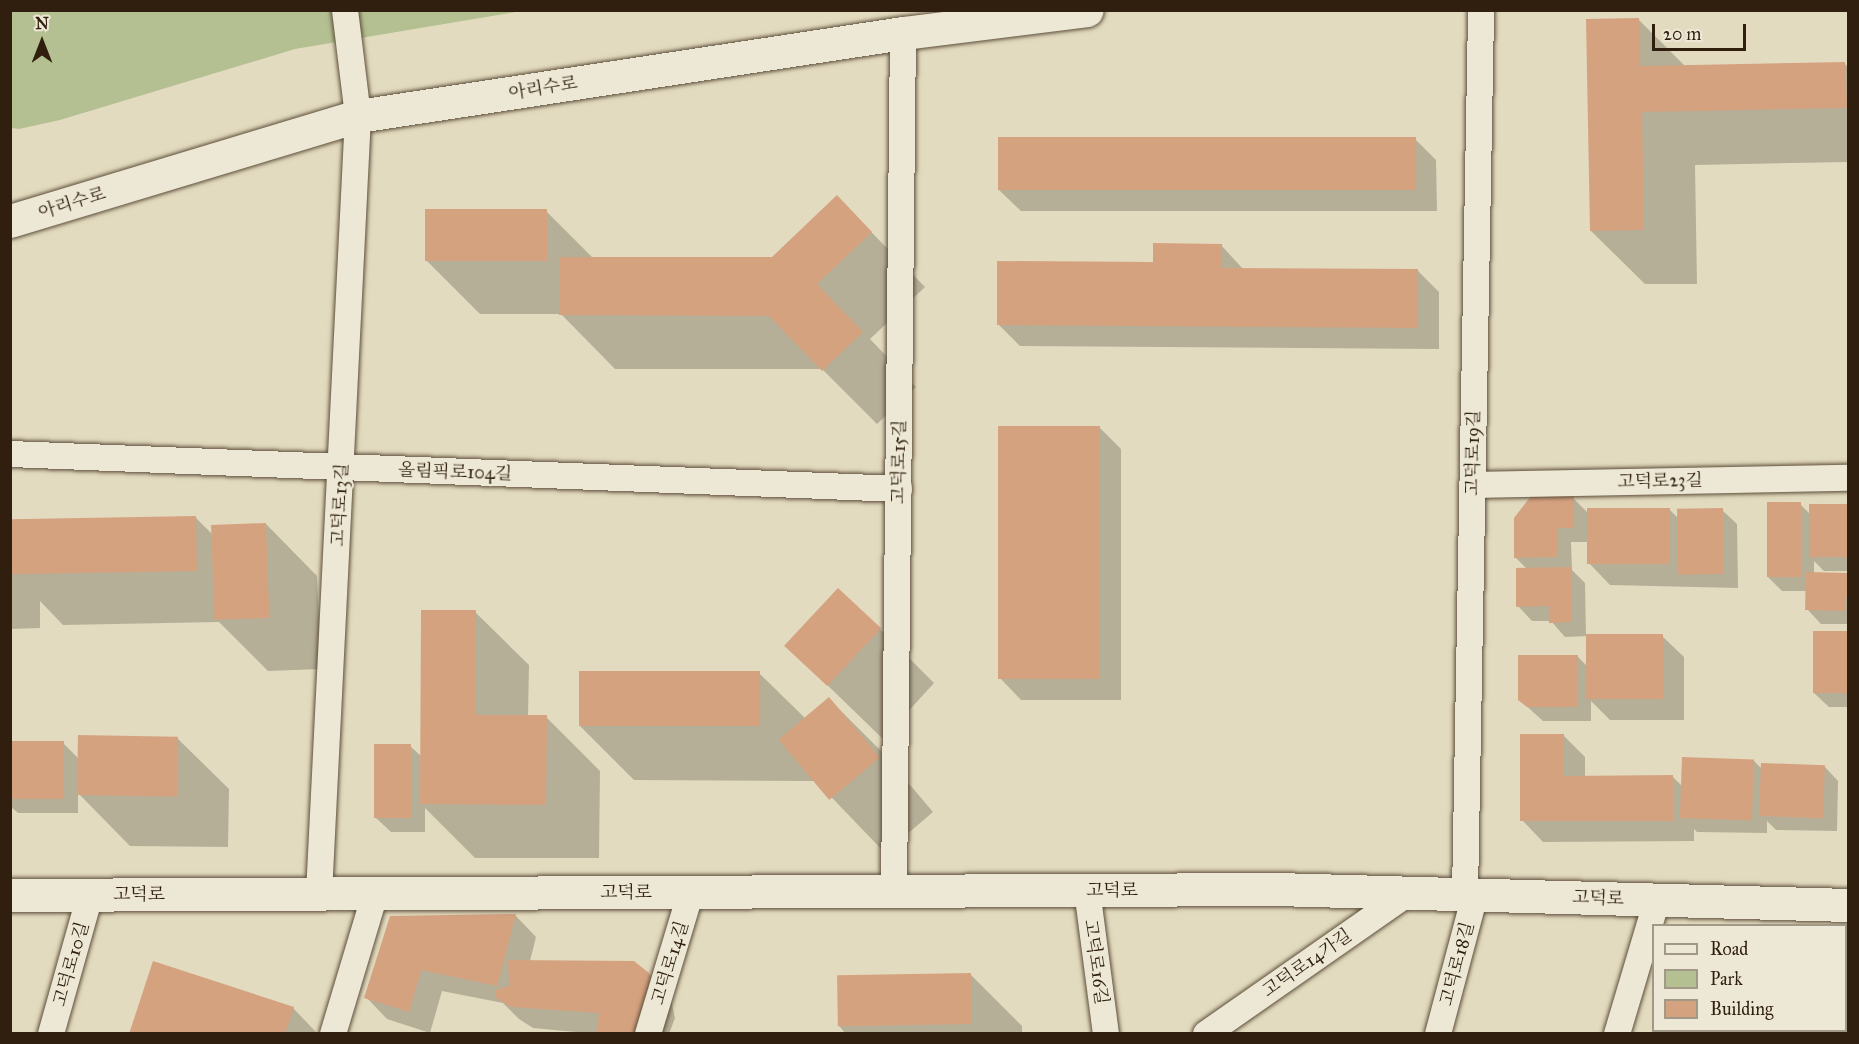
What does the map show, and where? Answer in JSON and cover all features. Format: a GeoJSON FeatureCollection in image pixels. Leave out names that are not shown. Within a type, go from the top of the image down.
{"type":"FeatureCollection","features":[{"type":"Feature","properties":{"kind":"main road","name":"아리수로"},"geometry":{"type":"LineString","coordinates":[[10,221],[358,116],[903,33],[1087,10]]}},
{"type":"Feature","properties":{"kind":"main road","name":"고덕로"},"geometry":{"type":"LineString","coordinates":[[10,895],[1276,889],[1848,905]]}},
{"type":"Feature","properties":{"kind":"street","name":"고덕로13길"},"geometry":{"type":"LineString","coordinates":[[319,894],[343,467],[358,116],[345,10]]}},
{"type":"Feature","properties":{"kind":"street","name":"고덕로19길"},"geometry":{"type":"LineString","coordinates":[[1470,895],[1472,484],[1481,10]]}},
{"type":"Feature","properties":{"kind":"street","name":"고덕로15길"},"geometry":{"type":"LineString","coordinates":[[894,891],[903,33]]}},
{"type":"Feature","properties":{"kind":"street","name":"올림픽로104길"},"geometry":{"type":"LineString","coordinates":[[10,454],[899,489]]}},
{"type":"Feature","properties":{"kind":"street","name":"고덕로23길"},"geometry":{"type":"LineString","coordinates":[[1472,484],[1848,478]]}},
{"type":"Feature","properties":{"kind":"street","name":"고덕로16길"},"geometry":{"type":"LineString","coordinates":[[1087,890],[1106,1034]]}},
{"type":"Feature","properties":{"kind":"street","name":"고덕로14길"},"geometry":{"type":"LineString","coordinates":[[648,1034],[691,892]]}},
{"type":"Feature","properties":{"kind":"street","name":"고덕로14가길"},"geometry":{"type":"LineString","coordinates":[[1206,1034],[1408,893]]}},
{"type":"Feature","properties":{"kind":"street"},"geometry":{"type":"LineString","coordinates":[[333,1034],[375,894]]}},
{"type":"Feature","properties":{"kind":"street","name":"고덕로10길"},"geometry":{"type":"LineString","coordinates":[[51,1034],[90,895]]}},
{"type":"Feature","properties":{"kind":"street","name":"고덕로18길"},"geometry":{"type":"LineString","coordinates":[[1438,1034],[1470,895]]}},
{"type":"Feature","properties":{"kind":"street"},"geometry":{"type":"LineString","coordinates":[[1617,1034],[1657,900]]}},
{"type":"Feature","properties":{"kind":"green space"},"geometry":{"type":"Polygon","coordinates":[[[11,11],[522,11],[295,49],[60,120],[19,129],[11,128],[11,11]]]}},
{"type":"Feature","properties":{"kind":"building"},"geometry":{"type":"Polygon","coordinates":[[[1639,18],[1640,66],[1845,62],[1847,108],[1642,112],[1644,230],[1590,231],[1586,19],[1639,18]]]}},
{"type":"Feature","properties":{"kind":"building"},"geometry":{"type":"Polygon","coordinates":[[[998,137],[1416,137],[1416,190],[998,190],[998,137]]]}},
{"type":"Feature","properties":{"kind":"building"},"geometry":{"type":"Polygon","coordinates":[[[837,195],[872,232],[817,284],[863,332],[822,371],[769,316],[559,315],[559,257],[772,257],[837,195]]]}},
{"type":"Feature","properties":{"kind":"building"},"geometry":{"type":"Polygon","coordinates":[[[425,209],[547,209],[547,261],[425,261],[425,209]]]}},
{"type":"Feature","properties":{"kind":"building"},"geometry":{"type":"Polygon","coordinates":[[[1153,243],[1222,244],[1222,268],[1418,269],[1418,328],[997,325],[997,261],[1153,262],[1153,243]]]}},
{"type":"Feature","properties":{"kind":"building"},"geometry":{"type":"Polygon","coordinates":[[[998,426],[1100,426],[1100,679],[998,679],[998,426]]]}},
{"type":"Feature","properties":{"kind":"building"},"geometry":{"type":"Polygon","coordinates":[[[1531,496],[1574,496],[1574,528],[1557,528],[1558,557],[1514,558],[1514,518],[1531,496]]]}},
{"type":"Feature","properties":{"kind":"building"},"geometry":{"type":"Polygon","coordinates":[[[1767,502],[1801,502],[1801,577],[1767,577],[1767,502]]]}},
{"type":"Feature","properties":{"kind":"building"},"geometry":{"type":"Polygon","coordinates":[[[1809,504],[1848,504],[1848,557],[1809,557],[1809,504]]]}},
{"type":"Feature","properties":{"kind":"building"},"geometry":{"type":"Polygon","coordinates":[[[1587,508],[1670,508],[1670,564],[1587,564],[1587,508]]]}},
{"type":"Feature","properties":{"kind":"building"},"geometry":{"type":"Polygon","coordinates":[[[1723,508],[1724,574],[1678,575],[1677,509],[1723,508]]]}},
{"type":"Feature","properties":{"kind":"building"},"geometry":{"type":"Polygon","coordinates":[[[196,516],[197,571],[11,574],[10,519],[196,516]]]}},
{"type":"Feature","properties":{"kind":"building"},"geometry":{"type":"Polygon","coordinates":[[[266,523],[269,618],[214,620],[211,525],[266,523]]]}},
{"type":"Feature","properties":{"kind":"building"},"geometry":{"type":"Polygon","coordinates":[[[1572,567],[1572,622],[1549,623],[1549,606],[1516,607],[1516,568],[1572,567]]]}},
{"type":"Feature","properties":{"kind":"building"},"geometry":{"type":"Polygon","coordinates":[[[1806,572],[1848,573],[1848,596],[1845,596],[1845,611],[1805,610],[1806,572]]]}},
{"type":"Feature","properties":{"kind":"building"},"geometry":{"type":"Polygon","coordinates":[[[838,588],[881,628],[827,686],[784,646],[838,588]]]}},
{"type":"Feature","properties":{"kind":"building"},"geometry":{"type":"Polygon","coordinates":[[[421,610],[476,610],[475,715],[547,715],[546,805],[420,804],[421,610]]]}},
{"type":"Feature","properties":{"kind":"building"},"geometry":{"type":"Polygon","coordinates":[[[1813,631],[1847,631],[1847,693],[1813,693],[1813,631]]]}},
{"type":"Feature","properties":{"kind":"building"},"geometry":{"type":"Polygon","coordinates":[[[1586,634],[1663,634],[1663,699],[1586,699],[1586,634]]]}},
{"type":"Feature","properties":{"kind":"building"},"geometry":{"type":"Polygon","coordinates":[[[1518,655],[1578,655],[1577,707],[1527,707],[1518,700],[1518,655]]]}},
{"type":"Feature","properties":{"kind":"building"},"geometry":{"type":"Polygon","coordinates":[[[579,671],[760,671],[760,726],[579,726],[579,671]]]}},
{"type":"Feature","properties":{"kind":"building"},"geometry":{"type":"Polygon","coordinates":[[[829,697],[880,758],[829,800],[778,739],[829,697]]]}},
{"type":"Feature","properties":{"kind":"building"},"geometry":{"type":"Polygon","coordinates":[[[1520,734],[1564,734],[1564,776],[1673,775],[1673,821],[1520,821],[1520,734]]]}},
{"type":"Feature","properties":{"kind":"building"},"geometry":{"type":"Polygon","coordinates":[[[78,735],[178,737],[177,797],[77,795],[78,735]]]}},
{"type":"Feature","properties":{"kind":"building"},"geometry":{"type":"Polygon","coordinates":[[[10,741],[64,741],[64,799],[10,799],[10,741]]]}},
{"type":"Feature","properties":{"kind":"building"},"geometry":{"type":"Polygon","coordinates":[[[374,744],[411,744],[411,818],[374,818],[374,744]]]}},
{"type":"Feature","properties":{"kind":"building"},"geometry":{"type":"Polygon","coordinates":[[[1682,757],[1754,760],[1752,820],[1680,818],[1682,757]]]}},
{"type":"Feature","properties":{"kind":"building"},"geometry":{"type":"Polygon","coordinates":[[[1761,763],[1825,765],[1823,818],[1759,816],[1761,763]]]}},
{"type":"Feature","properties":{"kind":"building"},"geometry":{"type":"Polygon","coordinates":[[[516,914],[497,986],[421,970],[409,1012],[364,998],[390,916],[516,914]]]}},
{"type":"Feature","properties":{"kind":"building"},"geometry":{"type":"Polygon","coordinates":[[[508,960],[634,961],[649,973],[654,996],[640,1034],[596,1034],[599,1013],[511,1007],[496,998],[496,990],[509,986],[508,960]]]}},
{"type":"Feature","properties":{"kind":"building"},"geometry":{"type":"Polygon","coordinates":[[[153,961],[294,1007],[285,1034],[129,1034],[153,961]]]}},
{"type":"Feature","properties":{"kind":"building"},"geometry":{"type":"Polygon","coordinates":[[[971,973],[972,1024],[838,1026],[837,975],[971,973]]]}}]}
